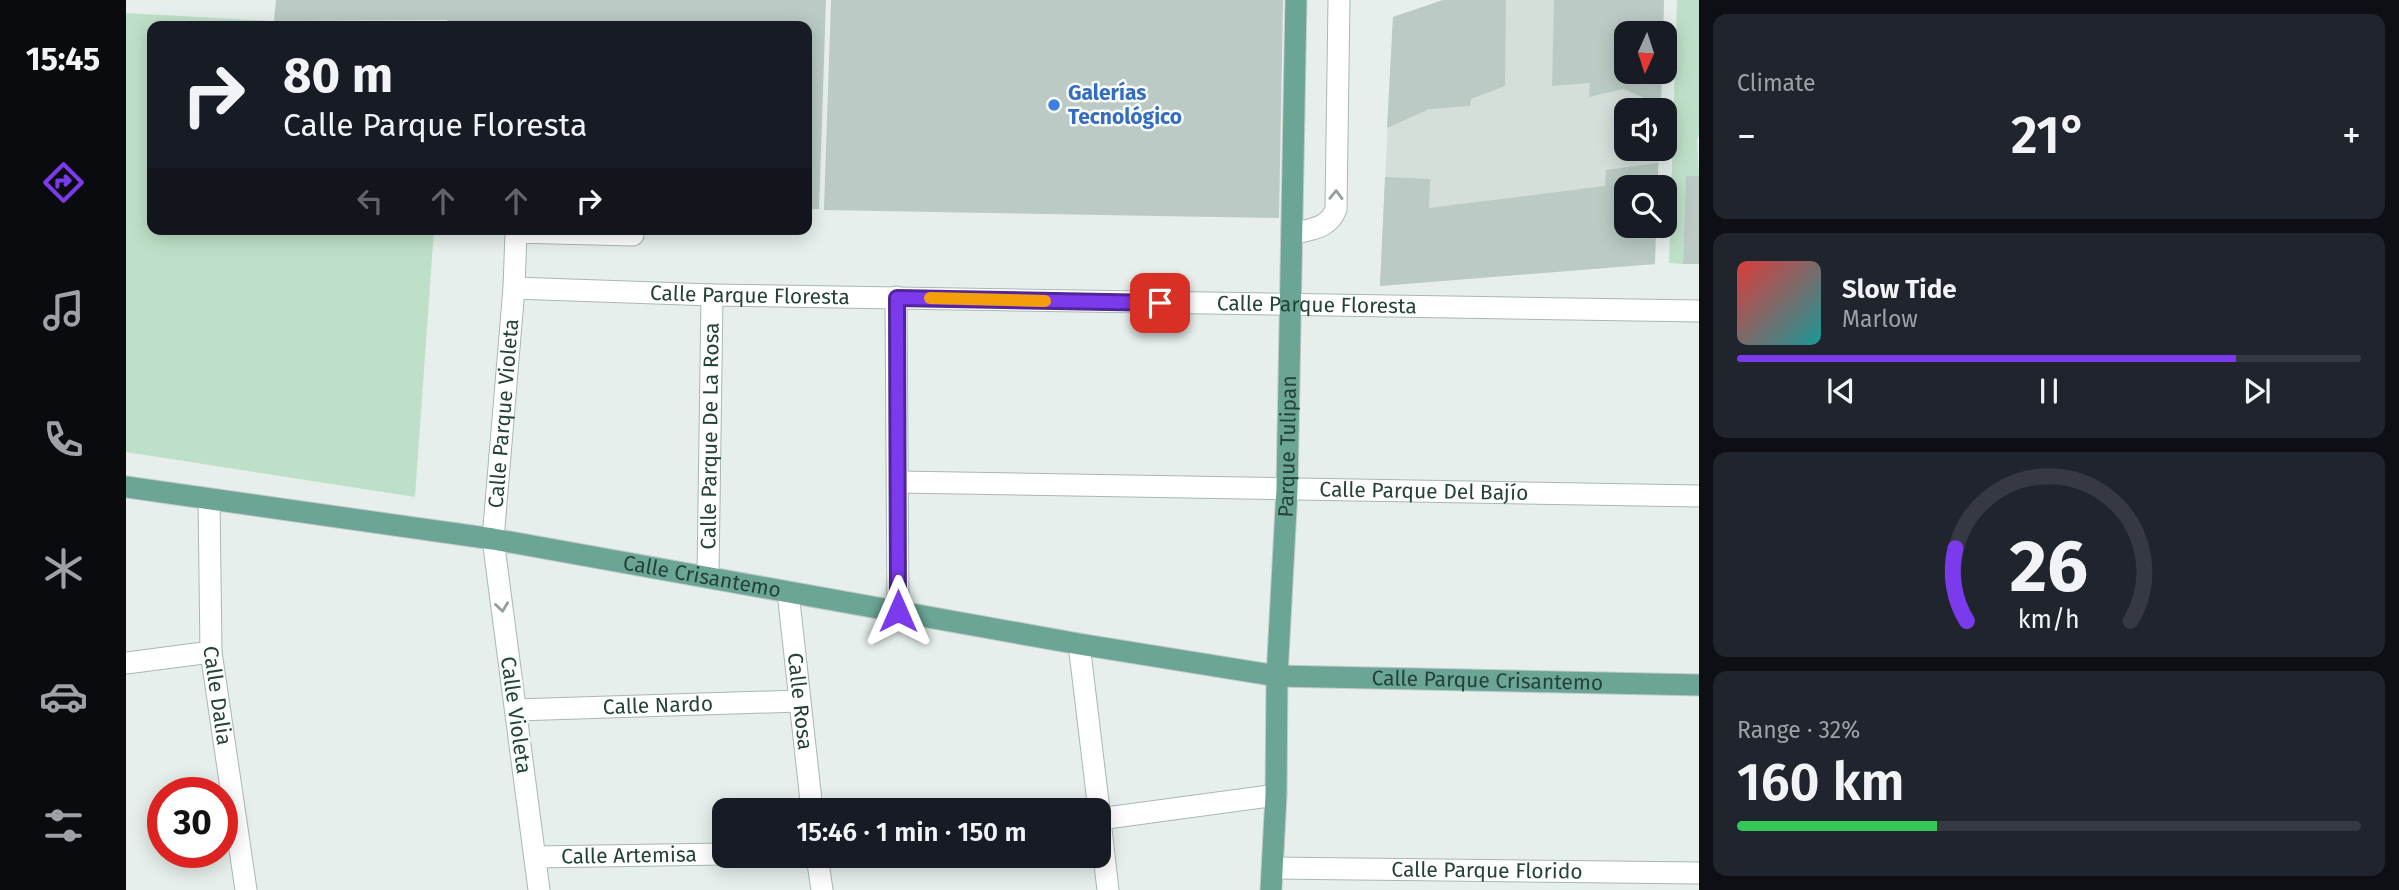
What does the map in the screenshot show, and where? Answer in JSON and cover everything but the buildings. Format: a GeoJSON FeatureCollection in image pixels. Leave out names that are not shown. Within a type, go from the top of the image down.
{"type":"FeatureCollection","features":[{"type":"Feature","properties":{"kind":"main road","name":"Parque Tulipan"},"geometry":{"type":"LineString","coordinates":[[1271,890],[1286,489],[1296,0]]}},
{"type":"Feature","properties":{"kind":"main road","name":"Calle Crisantemo"},"geometry":{"type":"LineString","coordinates":[[126,487],[493,539],[1079,644],[1277,676]]}},
{"type":"Feature","properties":{"kind":"main road","name":"Calle Parque Crisantemo"},"geometry":{"type":"LineString","coordinates":[[1277,676],[1699,685]]}},
{"type":"Feature","properties":{"kind":"street"},"geometry":{"type":"LineString","coordinates":[[1292,234],[1326,225],[1333,218],[1336,209],[1339,0]]}},
{"type":"Feature","properties":{"kind":"street","name":"Calle Parque Violeta"},"geometry":{"type":"LineString","coordinates":[[493,539],[516,235]]}},
{"type":"Feature","properties":{"kind":"street","name":"Calle Parque Floresta"},"geometry":{"type":"LineString","coordinates":[[514,288],[712,295],[1699,311]]}},
{"type":"Feature","properties":{"kind":"street","name":"Calle Parque De La Rosa"},"geometry":{"type":"LineString","coordinates":[[708,576],[712,295]]}},
{"type":"Feature","properties":{"kind":"street"},"geometry":{"type":"LineString","coordinates":[[897,298],[898,611]]}},
{"type":"Feature","properties":{"kind":"street","name":"Calle Parque Del Bajío"},"geometry":{"type":"LineString","coordinates":[[899,482],[1699,496]]}},
{"type":"Feature","properties":{"kind":"street","name":"Calle Dalia"},"geometry":{"type":"LineString","coordinates":[[209,500],[211,652],[246,890]]}},
{"type":"Feature","properties":{"kind":"street","name":"Calle Violeta"},"geometry":{"type":"LineString","coordinates":[[493,539],[539,890]]}},
{"type":"Feature","properties":{"kind":"street","name":"Calle Rosa"},"geometry":{"type":"LineString","coordinates":[[788,592],[811,798]]}},
{"type":"Feature","properties":{"kind":"street"},"geometry":{"type":"LineString","coordinates":[[1079,644],[1097,798]]}},
{"type":"Feature","properties":{"kind":"street"},"geometry":{"type":"LineString","coordinates":[[126,663],[211,652]]}},
{"type":"Feature","properties":{"kind":"street","name":"Calle Nardo"},"geometry":{"type":"LineString","coordinates":[[516,710],[799,701]]}},
{"type":"Feature","properties":{"kind":"street"},"geometry":{"type":"LineString","coordinates":[[1111,817],[1276,794]]}},
{"type":"Feature","properties":{"kind":"street","name":"Calle Artemisa"},"geometry":{"type":"LineString","coordinates":[[535,857],[712,854]]}},
{"type":"Feature","properties":{"kind":"street"},"geometry":{"type":"LineString","coordinates":[[819,868],[822,890]]}},
{"type":"Feature","properties":{"kind":"street"},"geometry":{"type":"LineString","coordinates":[[1105,868],[1108,890]]}},
{"type":"Feature","properties":{"kind":"street","name":"Calle Parque Florido"},"geometry":{"type":"LineString","coordinates":[[1273,868],[1470,880],[1660,881],[1699,873]]}},
{"type":"Feature","properties":{"kind":"shaded area"},"geometry":{"type":"Polygon","coordinates":[[[1443,0],[1664,0],[1663,21],[1614,21],[1614,84],[1661,84],[1661,98],[1614,98],[1614,161],[1659,161],[1658,175],[1614,175],[1614,238],[1656,238],[1655,264],[1380,286],[1393,17],[1443,0]]]}},
{"type":"Feature","properties":{"kind":"green space"},"geometry":{"type":"Polygon","coordinates":[[[1677,0],[1699,0],[1699,176],[1686,176],[1683,264],[1669,263],[1670,238],[1677,238],[1677,175],[1672,175],[1672,161],[1677,161],[1677,98],[1674,98],[1674,84],[1677,84],[1677,0]]]}},
{"type":"Feature","properties":{"kind":"green space"},"geometry":{"type":"Polygon","coordinates":[[[126,13],[270,21],[147,21],[147,235],[434,235],[415,497],[126,452],[126,13]]]}},
{"type":"Feature","properties":{"kind":"slow traffic"},"geometry":{"type":"LineString","coordinates":[[930,298],[1045,301]]}},
{"type":"Feature","properties":{"kind":"place","name":"Galerías Tecnológico"},"geometry":{"type":"Point","coordinates":[1054,105]}},
{"type":"Feature","properties":{"kind":"route"},"geometry":{"type":"LineString","coordinates":[[898,611],[897,298],[1160,303]]}}]}
